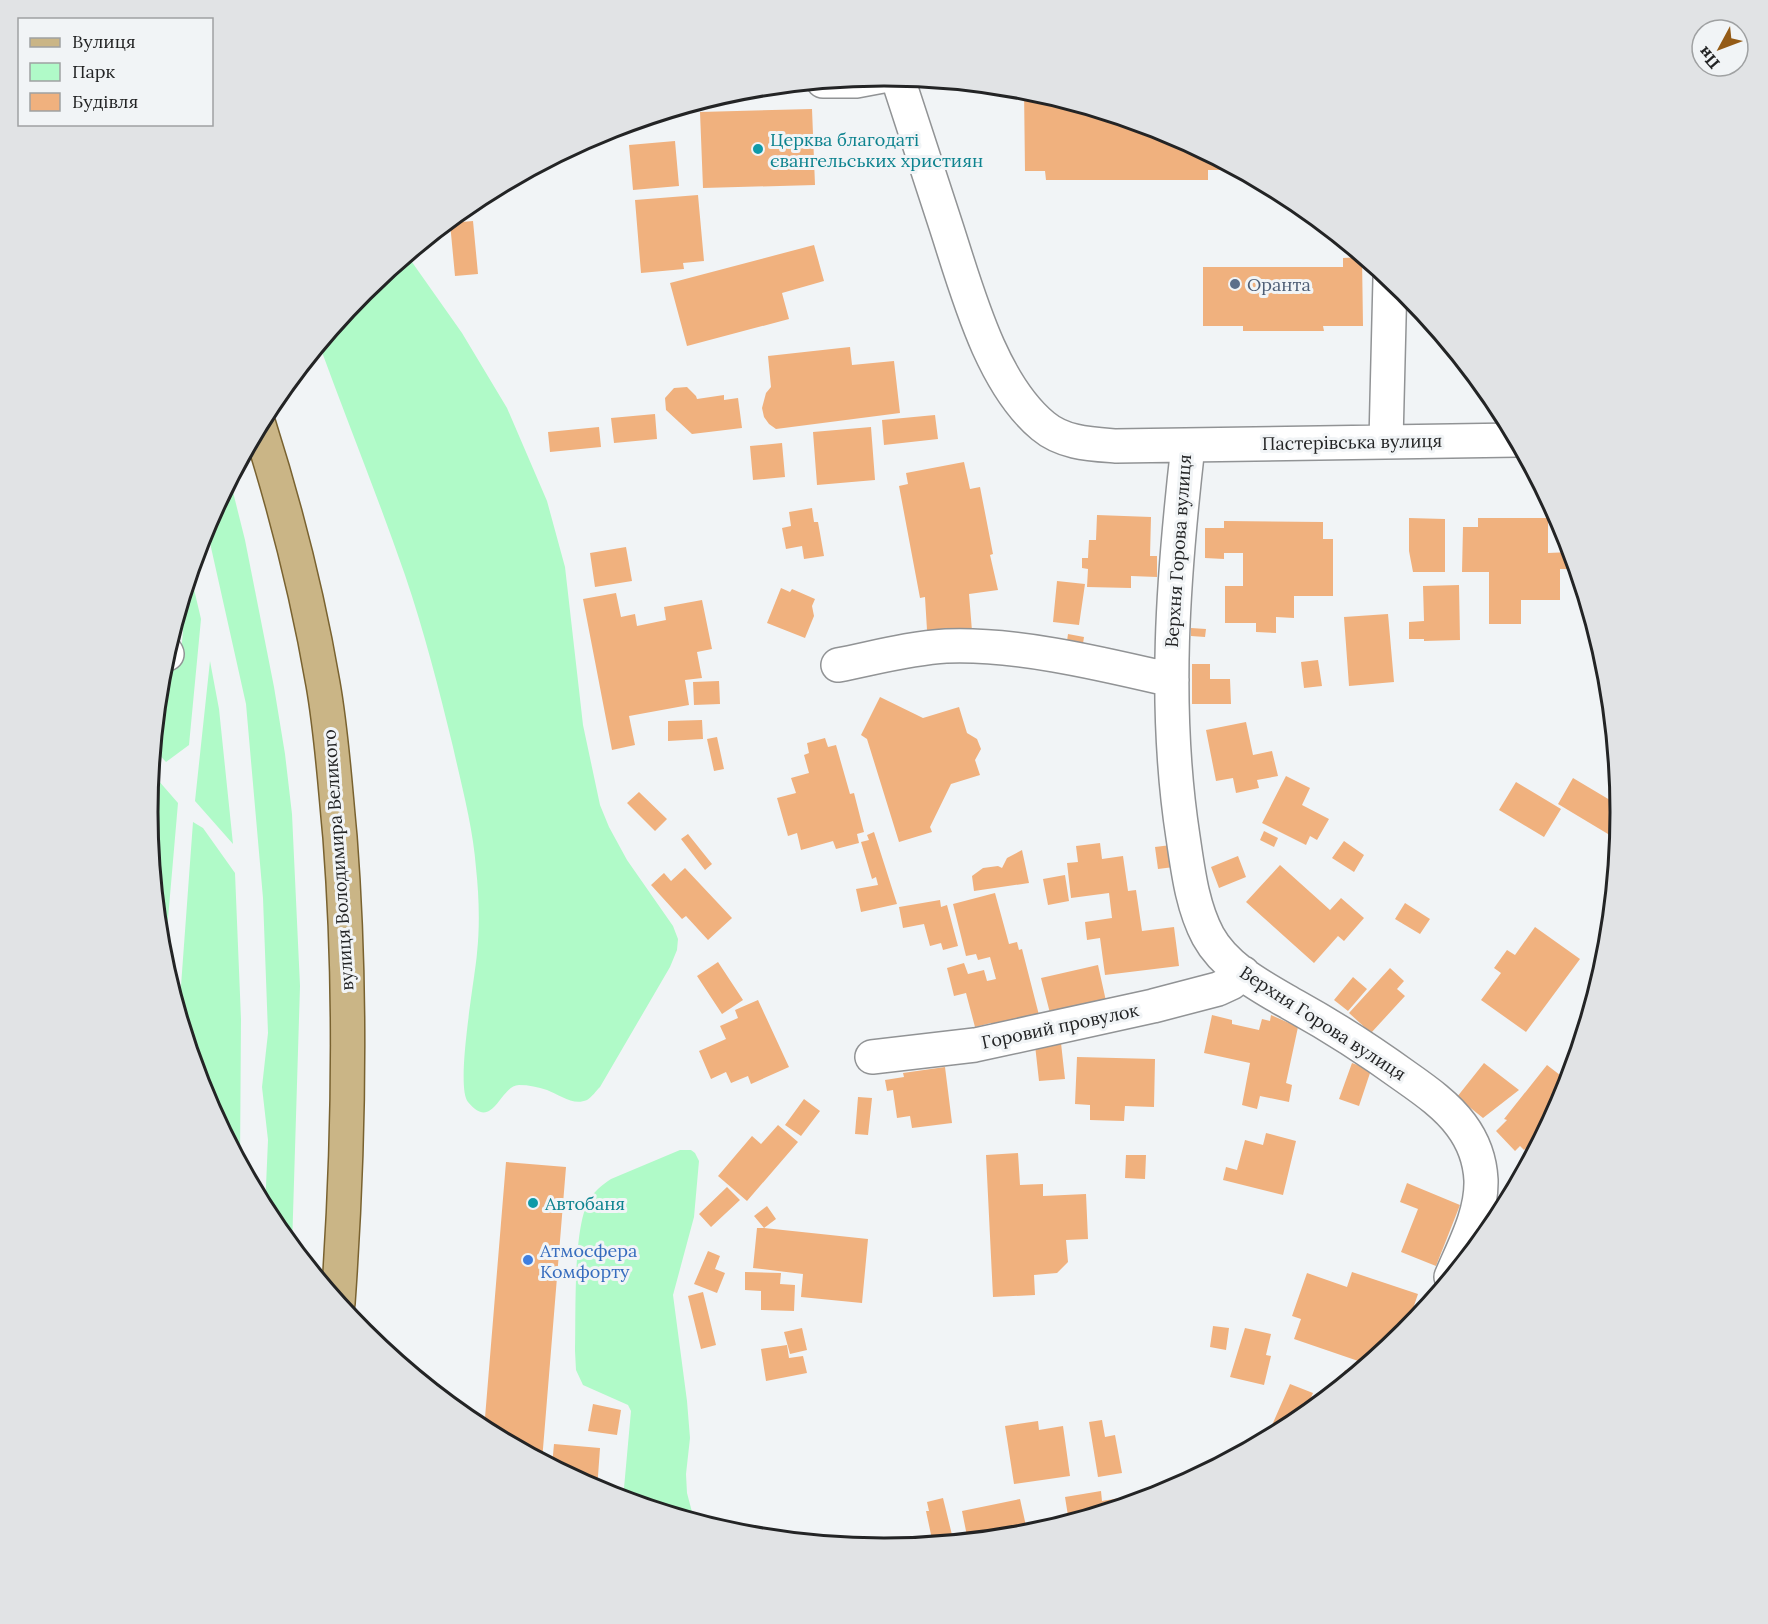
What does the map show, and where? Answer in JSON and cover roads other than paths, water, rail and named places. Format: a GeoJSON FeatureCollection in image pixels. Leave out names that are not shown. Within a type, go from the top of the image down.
{"type":"FeatureCollection","features":[{"type":"Feature","properties":{"kind":"main road","name":"вулиця Володимира Великого"},"geometry":{"type":"LineString","coordinates":[[262,437],[302,578],[324,685],[333,765],[344,893],[349,1071],[347,1157],[339,1292]]}},
{"type":"Feature","properties":{"kind":"street","name":"Верхня Горова вулиця"},"geometry":{"type":"LineString","coordinates":[[900,86],[981,329],[994,360],[1010,388],[1029,412],[1044,427],[1060,436],[1082,443],[1116,446],[1188,446],[1175,573],[1172,680],[1175,773],[1188,870],[1201,921],[1217,950],[1243,974],[1273,994],[1321,1020],[1424,1089],[1460,1124],[1477,1155],[1481,1179],[1480,1197],[1462,1252]]}},
{"type":"Feature","properties":{"kind":"street"},"geometry":{"type":"LineString","coordinates":[[1386,441],[1390,290]]}},
{"type":"Feature","properties":{"kind":"street","name":"Пастерівська вулиця"},"geometry":{"type":"LineString","coordinates":[[1188,446],[1508,440]]}},
{"type":"Feature","properties":{"kind":"street"},"geometry":{"type":"LineString","coordinates":[[838,665],[923,649],[966,646],[1087,662],[1172,680]]}},
{"type":"Feature","properties":{"kind":"street","name":"Горовий провулок"},"geometry":{"type":"LineString","coordinates":[[872,1057],[975,1045],[1153,1006],[1218,989],[1243,974]]}},
{"type":"Feature","properties":{"kind":"place","name":"Церква благодаті євангельських християн"},"geometry":{"type":"Point","coordinates":[758,149]}},
{"type":"Feature","properties":{"kind":"place","name":"Оранта"},"geometry":{"type":"Point","coordinates":[1235,284]}},
{"type":"Feature","properties":{"kind":"place","name":"Автобаня"},"geometry":{"type":"Point","coordinates":[533,1203]}},
{"type":"Feature","properties":{"kind":"place","name":"Атмосфера Комфорту"},"geometry":{"type":"Point","coordinates":[528,1260]}}]}
